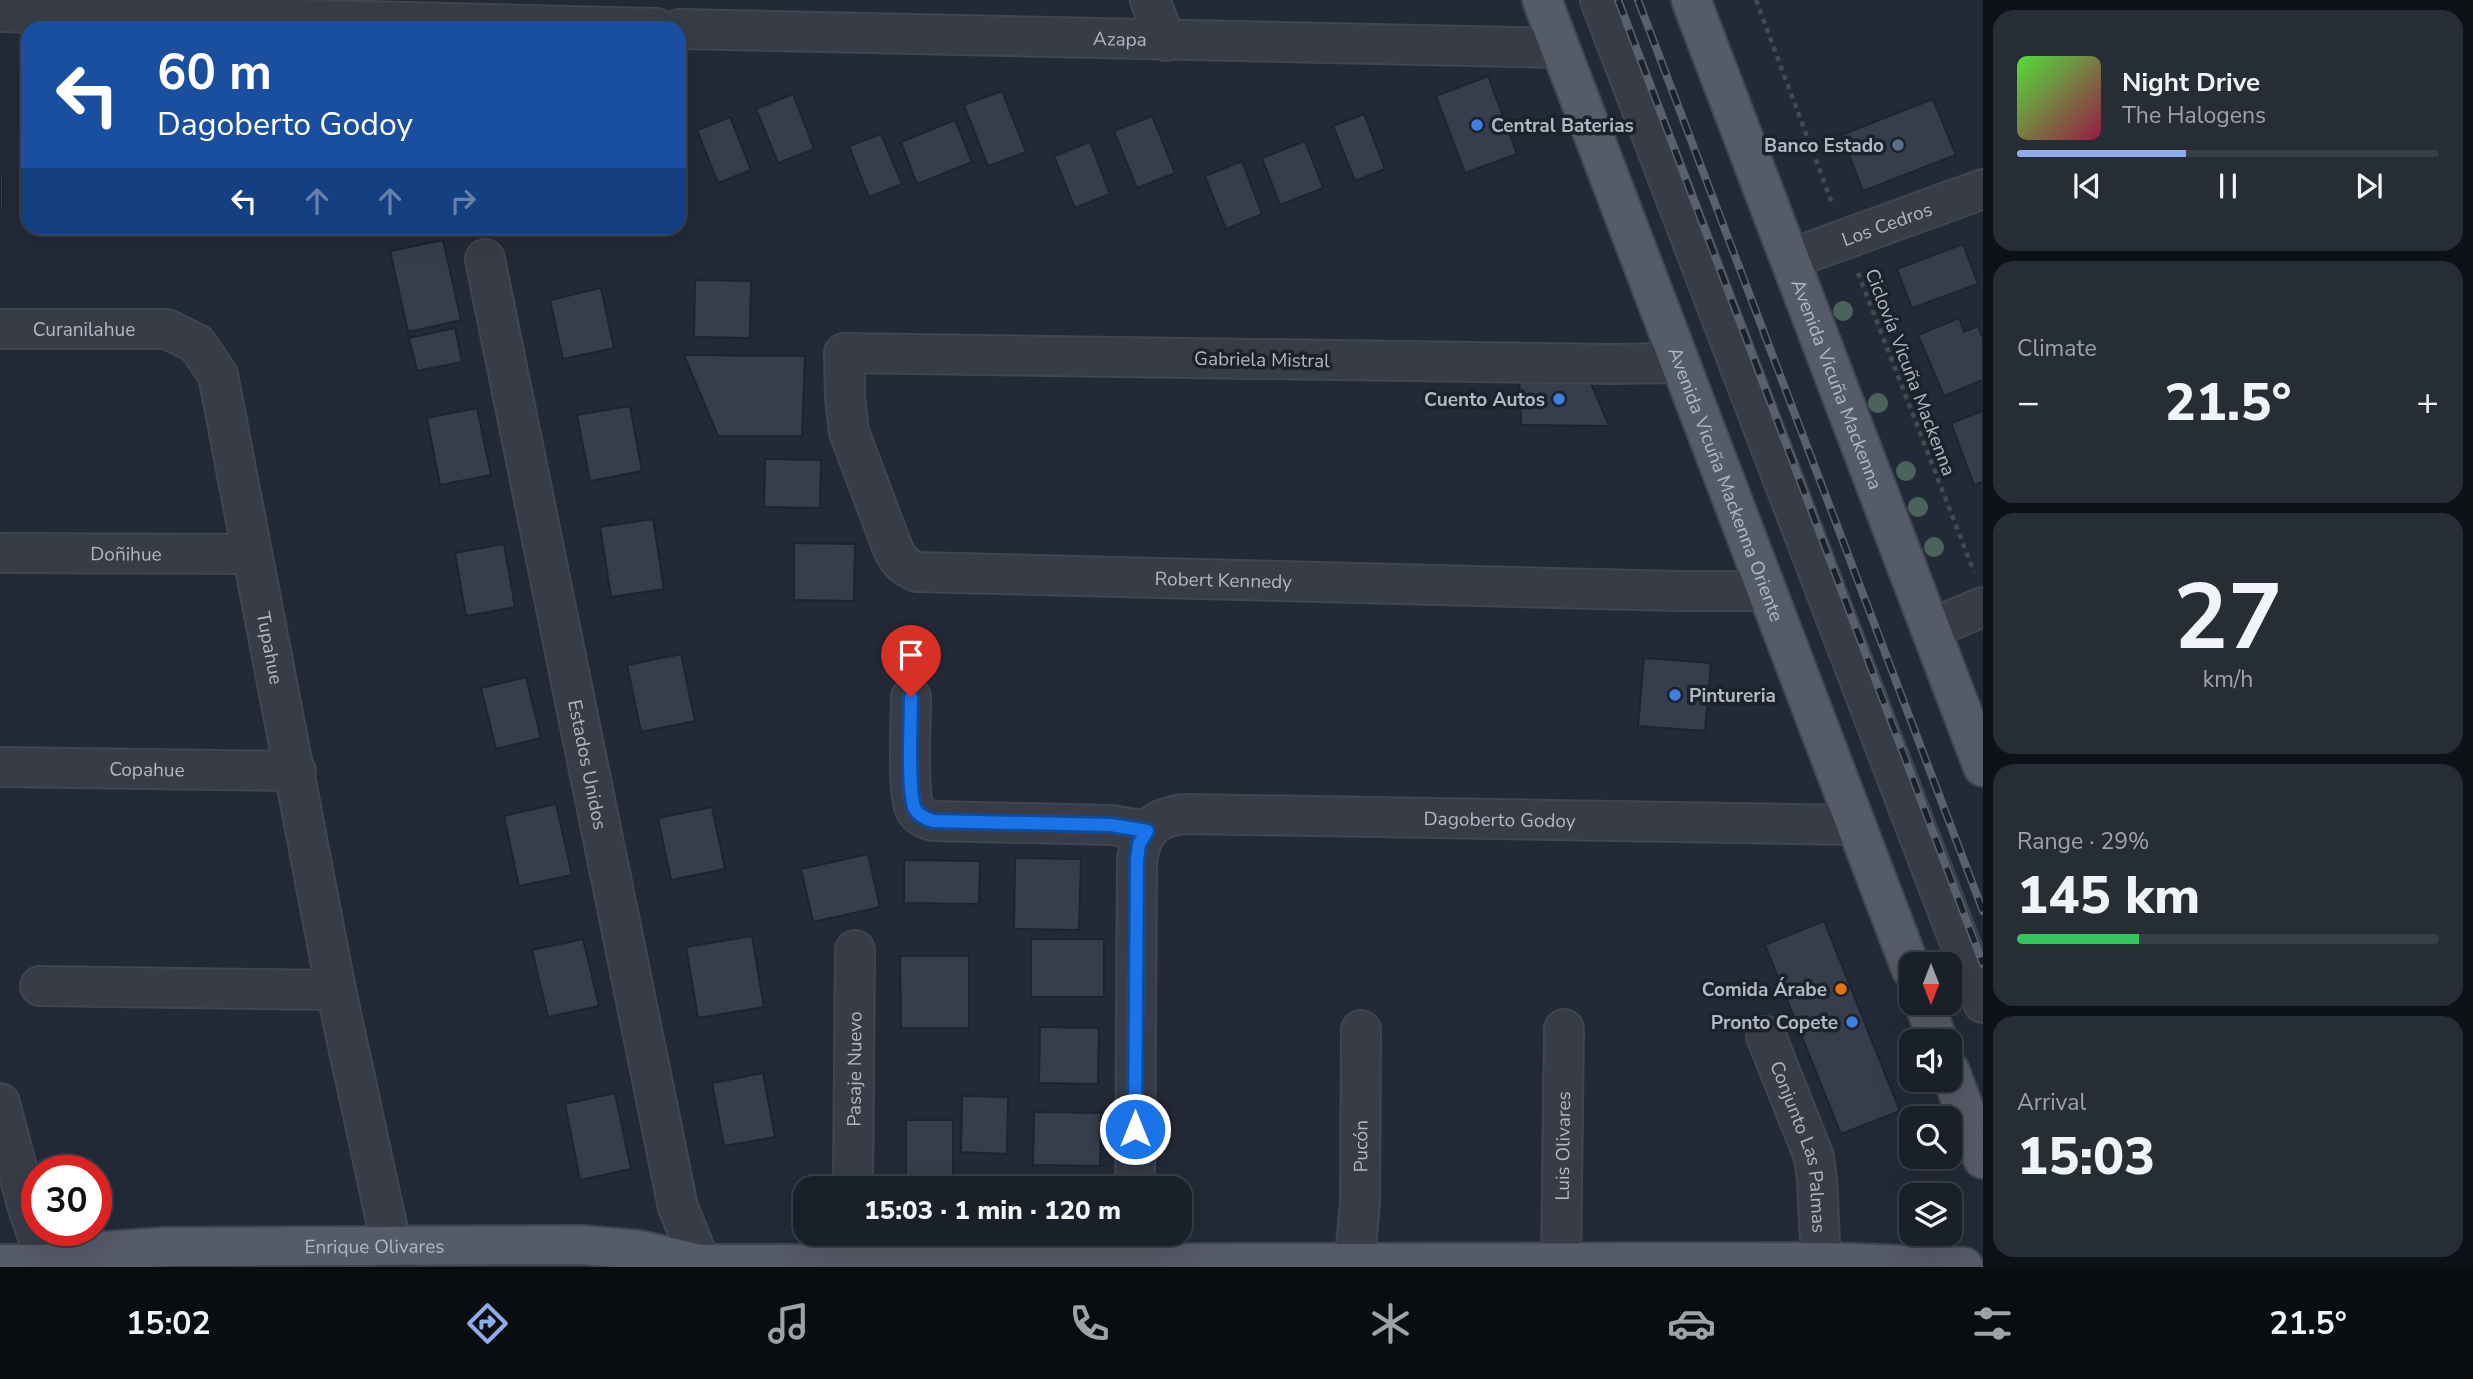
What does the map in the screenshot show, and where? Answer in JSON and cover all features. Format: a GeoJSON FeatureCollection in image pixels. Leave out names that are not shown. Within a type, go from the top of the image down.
{"type":"FeatureCollection","features":[{"type":"Feature","properties":{"kind":"main road","name":"Avenida Vicuña Mackenna Oriente"},"geometry":{"type":"LineString","coordinates":[[1542,0],[1905,952]]}},
{"type":"Feature","properties":{"kind":"main road","name":"Avenida Vicuña Mackenna"},"geometry":{"type":"LineString","coordinates":[[1691,0],[1983,767]]}},
{"type":"Feature","properties":{"kind":"main road"},"geometry":{"type":"LineString","coordinates":[[1958,1092],[1983,1159]]}},
{"type":"Feature","properties":{"kind":"main road","name":"Enrique Olivares"},"geometry":{"type":"LineString","coordinates":[[0,1264],[50,1266],[105,1251],[145,1248],[394,1256],[601,1246],[639,1250],[697,1266],[853,1249],[1135,1249],[1354,1265],[1821,1262],[1964,1267]]}},
{"type":"Feature","properties":{"kind":"street"},"geometry":{"type":"LineString","coordinates":[[1150,0],[1166,41]]}},
{"type":"Feature","properties":{"kind":"street"},"geometry":{"type":"LineString","coordinates":[[1600,0],[1983,1003]]}},
{"type":"Feature","properties":{"kind":"street"},"geometry":{"type":"LineString","coordinates":[[0,12],[103,7],[140,21]]}},
{"type":"Feature","properties":{"kind":"street"},"geometry":{"type":"LineString","coordinates":[[174,21],[458,12],[569,21]]}},
{"type":"Feature","properties":{"kind":"street","name":"Azapa"},"geometry":{"type":"LineString","coordinates":[[686,28],[806,16],[1166,41],[1560,48]]}},
{"type":"Feature","properties":{"kind":"street","name":"Los Cedros"},"geometry":{"type":"LineString","coordinates":[[1790,259],[1983,189]]}},
{"type":"Feature","properties":{"kind":"street","name":"Estados Unidos"},"geometry":{"type":"LineString","coordinates":[[485,259],[678,1207],[697,1266]]}},
{"type":"Feature","properties":{"kind":"street","name":"Curanilahue"},"geometry":{"type":"LineString","coordinates":[[0,329],[167,329]]}},
{"type":"Feature","properties":{"kind":"street","name":"Tupahue"},"geometry":{"type":"LineString","coordinates":[[167,329],[197,344],[218,375],[336,990],[394,1256]]}},
{"type":"Feature","properties":{"kind":"street","name":"Gabriela Mistral"},"geometry":{"type":"LineString","coordinates":[[844,353],[1680,363]]}},
{"type":"Feature","properties":{"kind":"street","name":"Robert Kennedy"},"geometry":{"type":"LineString","coordinates":[[844,353],[846,415],[852,441],[898,560],[917,572],[1651,591],[1767,591]]}},
{"type":"Feature","properties":{"kind":"street","name":"Doñihue"},"geometry":{"type":"LineString","coordinates":[[0,553],[251,554]]}},
{"type":"Feature","properties":{"kind":"street"},"geometry":{"type":"LineString","coordinates":[[1930,629],[1980,595]]}},
{"type":"Feature","properties":{"kind":"street"},"geometry":{"type":"LineString","coordinates":[[911,697],[912,797],[918,813],[925,818],[933,821],[1111,825],[1147,831],[1139,844],[1137,860],[1135,1176]]}},
{"type":"Feature","properties":{"kind":"street","name":"Copahue"},"geometry":{"type":"LineString","coordinates":[[0,767],[296,771]]}},
{"type":"Feature","properties":{"kind":"street","name":"Dagoberto Godoy"},"geometry":{"type":"LineString","coordinates":[[1147,831],[1158,821],[1171,815],[1187,814],[1856,825]]}},
{"type":"Feature","properties":{"kind":"street","name":"Pasaje Nuevo"},"geometry":{"type":"LineString","coordinates":[[853,1176],[855,950]]}},
{"type":"Feature","properties":{"kind":"street"},"geometry":{"type":"LineString","coordinates":[[40,986],[336,990]]}},
{"type":"Feature","properties":{"kind":"street","name":"Luis Olivares"},"geometry":{"type":"LineString","coordinates":[[1561,1263],[1564,1029]]}},
{"type":"Feature","properties":{"kind":"street","name":"Pucón"},"geometry":{"type":"LineString","coordinates":[[1354,1265],[1360,1203],[1361,1030]]}},
{"type":"Feature","properties":{"kind":"street","name":"Conjunto Las Palmas"},"geometry":{"type":"LineString","coordinates":[[1766,1036],[1814,1157],[1821,1262]]}},
{"type":"Feature","properties":{"kind":"street"},"geometry":{"type":"LineString","coordinates":[[0,1103],[27,1205],[50,1266]]}},
{"type":"Feature","properties":{"kind":"path","name":"Ciclovía Vicuña Mackenna"},"geometry":{"type":"LineString","coordinates":[[1756,0],[1980,595]]}},
{"type":"Feature","properties":{"kind":"building"},"geometry":{"type":"Polygon","coordinates":[[[18,72],[21,72],[21,131],[18,131],[18,72]]]}},
{"type":"Feature","properties":{"kind":"building","name":"Central Baterias"},"geometry":{"type":"Polygon","coordinates":[[[1488,76],[1517,154],[1465,173],[1436,96],[1488,76]]]}},
{"type":"Feature","properties":{"kind":"building"},"geometry":{"type":"Polygon","coordinates":[[[1002,91],[1026,152],[988,166],[964,105],[1002,91]]]}},
{"type":"Feature","properties":{"kind":"building"},"geometry":{"type":"Polygon","coordinates":[[[793,94],[814,149],[778,163],[756,109],[793,94]]]}},
{"type":"Feature","properties":{"kind":"building","name":"Banco Estado"},"geometry":{"type":"Polygon","coordinates":[[[1933,99],[1956,155],[1863,191],[1841,135],[1933,99]]]}},
{"type":"Feature","properties":{"kind":"building"},"geometry":{"type":"Polygon","coordinates":[[[1364,114],[1385,169],[1355,181],[1333,126],[1364,114]]]}},
{"type":"Feature","properties":{"kind":"building"},"geometry":{"type":"Polygon","coordinates":[[[1152,116],[1175,173],[1137,188],[1114,131],[1152,116]]]}},
{"type":"Feature","properties":{"kind":"building"},"geometry":{"type":"Polygon","coordinates":[[[730,117],[751,170],[718,183],[697,130],[730,117]]]}},
{"type":"Feature","properties":{"kind":"building"},"geometry":{"type":"Polygon","coordinates":[[[955,120],[972,162],[917,184],[901,142],[955,120]]]}},
{"type":"Feature","properties":{"kind":"building"},"geometry":{"type":"Polygon","coordinates":[[[881,134],[902,184],[869,197],[849,146],[881,134]]]}},
{"type":"Feature","properties":{"kind":"building"},"geometry":{"type":"Polygon","coordinates":[[[1305,141],[1323,188],[1280,205],[1262,158],[1305,141]]]}},
{"type":"Feature","properties":{"kind":"building"},"geometry":{"type":"Polygon","coordinates":[[[1090,142],[1110,194],[1075,208],[1054,156],[1090,142]]]}},
{"type":"Feature","properties":{"kind":"building"},"geometry":{"type":"Polygon","coordinates":[[[1242,161],[1262,214],[1226,229],[1205,176],[1242,161]]]}},
{"type":"Feature","properties":{"kind":"building"},"geometry":{"type":"Polygon","coordinates":[[[0,174],[3,174],[3,211],[0,211],[0,174]]]}},
{"type":"Feature","properties":{"kind":"building"},"geometry":{"type":"Polygon","coordinates":[[[443,240],[461,320],[408,332],[390,251],[443,240]]]}},
{"type":"Feature","properties":{"kind":"building"},"geometry":{"type":"Polygon","coordinates":[[[1963,244],[1978,284],[1912,308],[1897,269],[1963,244]]]}},
{"type":"Feature","properties":{"kind":"building"},"geometry":{"type":"Polygon","coordinates":[[[695,280],[751,281],[750,338],[694,337],[695,280]]]}},
{"type":"Feature","properties":{"kind":"building"},"geometry":{"type":"Polygon","coordinates":[[[601,288],[614,348],[563,359],[550,300],[601,288]]]}},
{"type":"Feature","properties":{"kind":"building"},"geometry":{"type":"Polygon","coordinates":[[[1959,318],[1964,332],[1978,326],[1983,338],[1983,380],[1944,396],[1918,335],[1959,318]]]}},
{"type":"Feature","properties":{"kind":"building"},"geometry":{"type":"Polygon","coordinates":[[[455,328],[462,362],[417,371],[409,338],[455,328]]]}},
{"type":"Feature","properties":{"kind":"building"},"geometry":{"type":"Polygon","coordinates":[[[684,355],[805,356],[802,436],[718,436],[684,355]]]}},
{"type":"Feature","properties":{"kind":"building","name":"Cuento Autos"},"geometry":{"type":"Polygon","coordinates":[[[1519,374],[1587,374],[1609,426],[1521,425],[1519,374]]]}},
{"type":"Feature","properties":{"kind":"building"},"geometry":{"type":"Polygon","coordinates":[[[630,406],[642,471],[590,481],[577,415],[630,406]]]}},
{"type":"Feature","properties":{"kind":"building"},"geometry":{"type":"Polygon","coordinates":[[[477,408],[491,475],[440,485],[427,418],[477,408]]]}},
{"type":"Feature","properties":{"kind":"building"},"geometry":{"type":"Polygon","coordinates":[[[1983,411],[1983,482],[1974,485],[1951,423],[1983,411]]]}},
{"type":"Feature","properties":{"kind":"building"},"geometry":{"type":"Polygon","coordinates":[[[765,459],[821,460],[820,508],[764,507],[765,459]]]}},
{"type":"Feature","properties":{"kind":"building"},"geometry":{"type":"Polygon","coordinates":[[[653,519],[664,589],[611,597],[600,527],[653,519]]]}},
{"type":"Feature","properties":{"kind":"building"},"geometry":{"type":"Polygon","coordinates":[[[794,543],[855,544],[854,601],[794,600],[794,543]]]}},
{"type":"Feature","properties":{"kind":"building"},"geometry":{"type":"Polygon","coordinates":[[[504,544],[515,607],[466,616],[455,553],[504,544]]]}},
{"type":"Feature","properties":{"kind":"building"},"geometry":{"type":"Polygon","coordinates":[[[681,654],[695,721],[641,732],[627,665],[681,654]]]}},
{"type":"Feature","properties":{"kind":"building","name":"Pintureria"},"geometry":{"type":"Polygon","coordinates":[[[1644,658],[1711,663],[1705,731],[1638,726],[1644,658]]]}},
{"type":"Feature","properties":{"kind":"building"},"geometry":{"type":"Polygon","coordinates":[[[526,677],[541,738],[496,749],[481,688],[526,677]]]}},
{"type":"Feature","properties":{"kind":"building"},"geometry":{"type":"Polygon","coordinates":[[[556,804],[572,875],[519,886],[504,816],[556,804]]]}},
{"type":"Feature","properties":{"kind":"building"},"geometry":{"type":"Polygon","coordinates":[[[712,807],[725,869],[671,880],[658,818],[712,807]]]}},
{"type":"Feature","properties":{"kind":"building"},"geometry":{"type":"Polygon","coordinates":[[[868,854],[880,907],[813,922],[801,869],[868,854]]]}},
{"type":"Feature","properties":{"kind":"building"},"geometry":{"type":"Polygon","coordinates":[[[1015,858],[1081,859],[1079,930],[1014,929],[1015,858]]]}},
{"type":"Feature","properties":{"kind":"building"},"geometry":{"type":"Polygon","coordinates":[[[904,860],[980,861],[979,904],[904,903],[904,860]]]}},
{"type":"Feature","properties":{"kind":"building"},"geometry":{"type":"Polygon","coordinates":[[[1824,921],[1899,1111],[1841,1134],[1765,945],[1824,921]]]}},
{"type":"Feature","properties":{"kind":"building"},"geometry":{"type":"Polygon","coordinates":[[[752,936],[764,1007],[698,1018],[686,947],[752,936]]]}},
{"type":"Feature","properties":{"kind":"building"},"geometry":{"type":"Polygon","coordinates":[[[583,939],[599,1006],[548,1017],[532,950],[583,939]]]}},
{"type":"Feature","properties":{"kind":"building"},"geometry":{"type":"Polygon","coordinates":[[[1031,939],[1104,939],[1104,997],[1031,997],[1031,939]]]}},
{"type":"Feature","properties":{"kind":"building"},"geometry":{"type":"Polygon","coordinates":[[[900,956],[969,956],[969,1028],[901,1028],[900,956]]]}},
{"type":"Feature","properties":{"kind":"building"},"geometry":{"type":"Polygon","coordinates":[[[1040,1027],[1099,1028],[1098,1084],[1039,1083],[1040,1027]]]}},
{"type":"Feature","properties":{"kind":"building"},"geometry":{"type":"Polygon","coordinates":[[[763,1073],[775,1137],[724,1146],[712,1083],[763,1073]]]}},
{"type":"Feature","properties":{"kind":"building"},"geometry":{"type":"Polygon","coordinates":[[[615,1093],[631,1169],[580,1180],[565,1104],[615,1093]]]}},
{"type":"Feature","properties":{"kind":"building"},"geometry":{"type":"Polygon","coordinates":[[[962,1096],[1008,1097],[1007,1154],[961,1152],[962,1096]]]}},
{"type":"Feature","properties":{"kind":"building"},"geometry":{"type":"Polygon","coordinates":[[[1034,1112],[1101,1113],[1100,1166],[1033,1165],[1034,1112]]]}},
{"type":"Feature","properties":{"kind":"building"},"geometry":{"type":"Polygon","coordinates":[[[906,1120],[953,1120],[953,1175],[906,1175],[906,1120]]]}},
{"type":"Feature","properties":{"kind":"railway"},"geometry":{"type":"LineString","coordinates":[[1618,0],[1983,964]]}},
{"type":"Feature","properties":{"kind":"railway"},"geometry":{"type":"LineString","coordinates":[[1638,0],[1983,911]]}},
{"type":"Feature","properties":{"kind":"place","name":"Central Baterias"},"geometry":{"type":"Point","coordinates":[1477,125]}},
{"type":"Feature","properties":{"kind":"place","name":"Banco Estado"},"geometry":{"type":"Point","coordinates":[1898,145]}},
{"type":"Feature","properties":{"kind":"place","name":"Cuento Autos"},"geometry":{"type":"Point","coordinates":[1559,399]}},
{"type":"Feature","properties":{"kind":"place","name":"Pintureria"},"geometry":{"type":"Point","coordinates":[1675,695]}},
{"type":"Feature","properties":{"kind":"place","name":"Comida Árabe"},"geometry":{"type":"Point","coordinates":[1841,989]}},
{"type":"Feature","properties":{"kind":"place","name":"Pronto Copete"},"geometry":{"type":"Point","coordinates":[1852,1022]}},
{"type":"Feature","properties":{"kind":"route"},"geometry":{"type":"LineString","coordinates":[[911,697],[912,797],[918,813],[925,818],[933,821],[1111,825],[1147,831],[1139,844],[1137,860],[1135,1129]]}}]}
